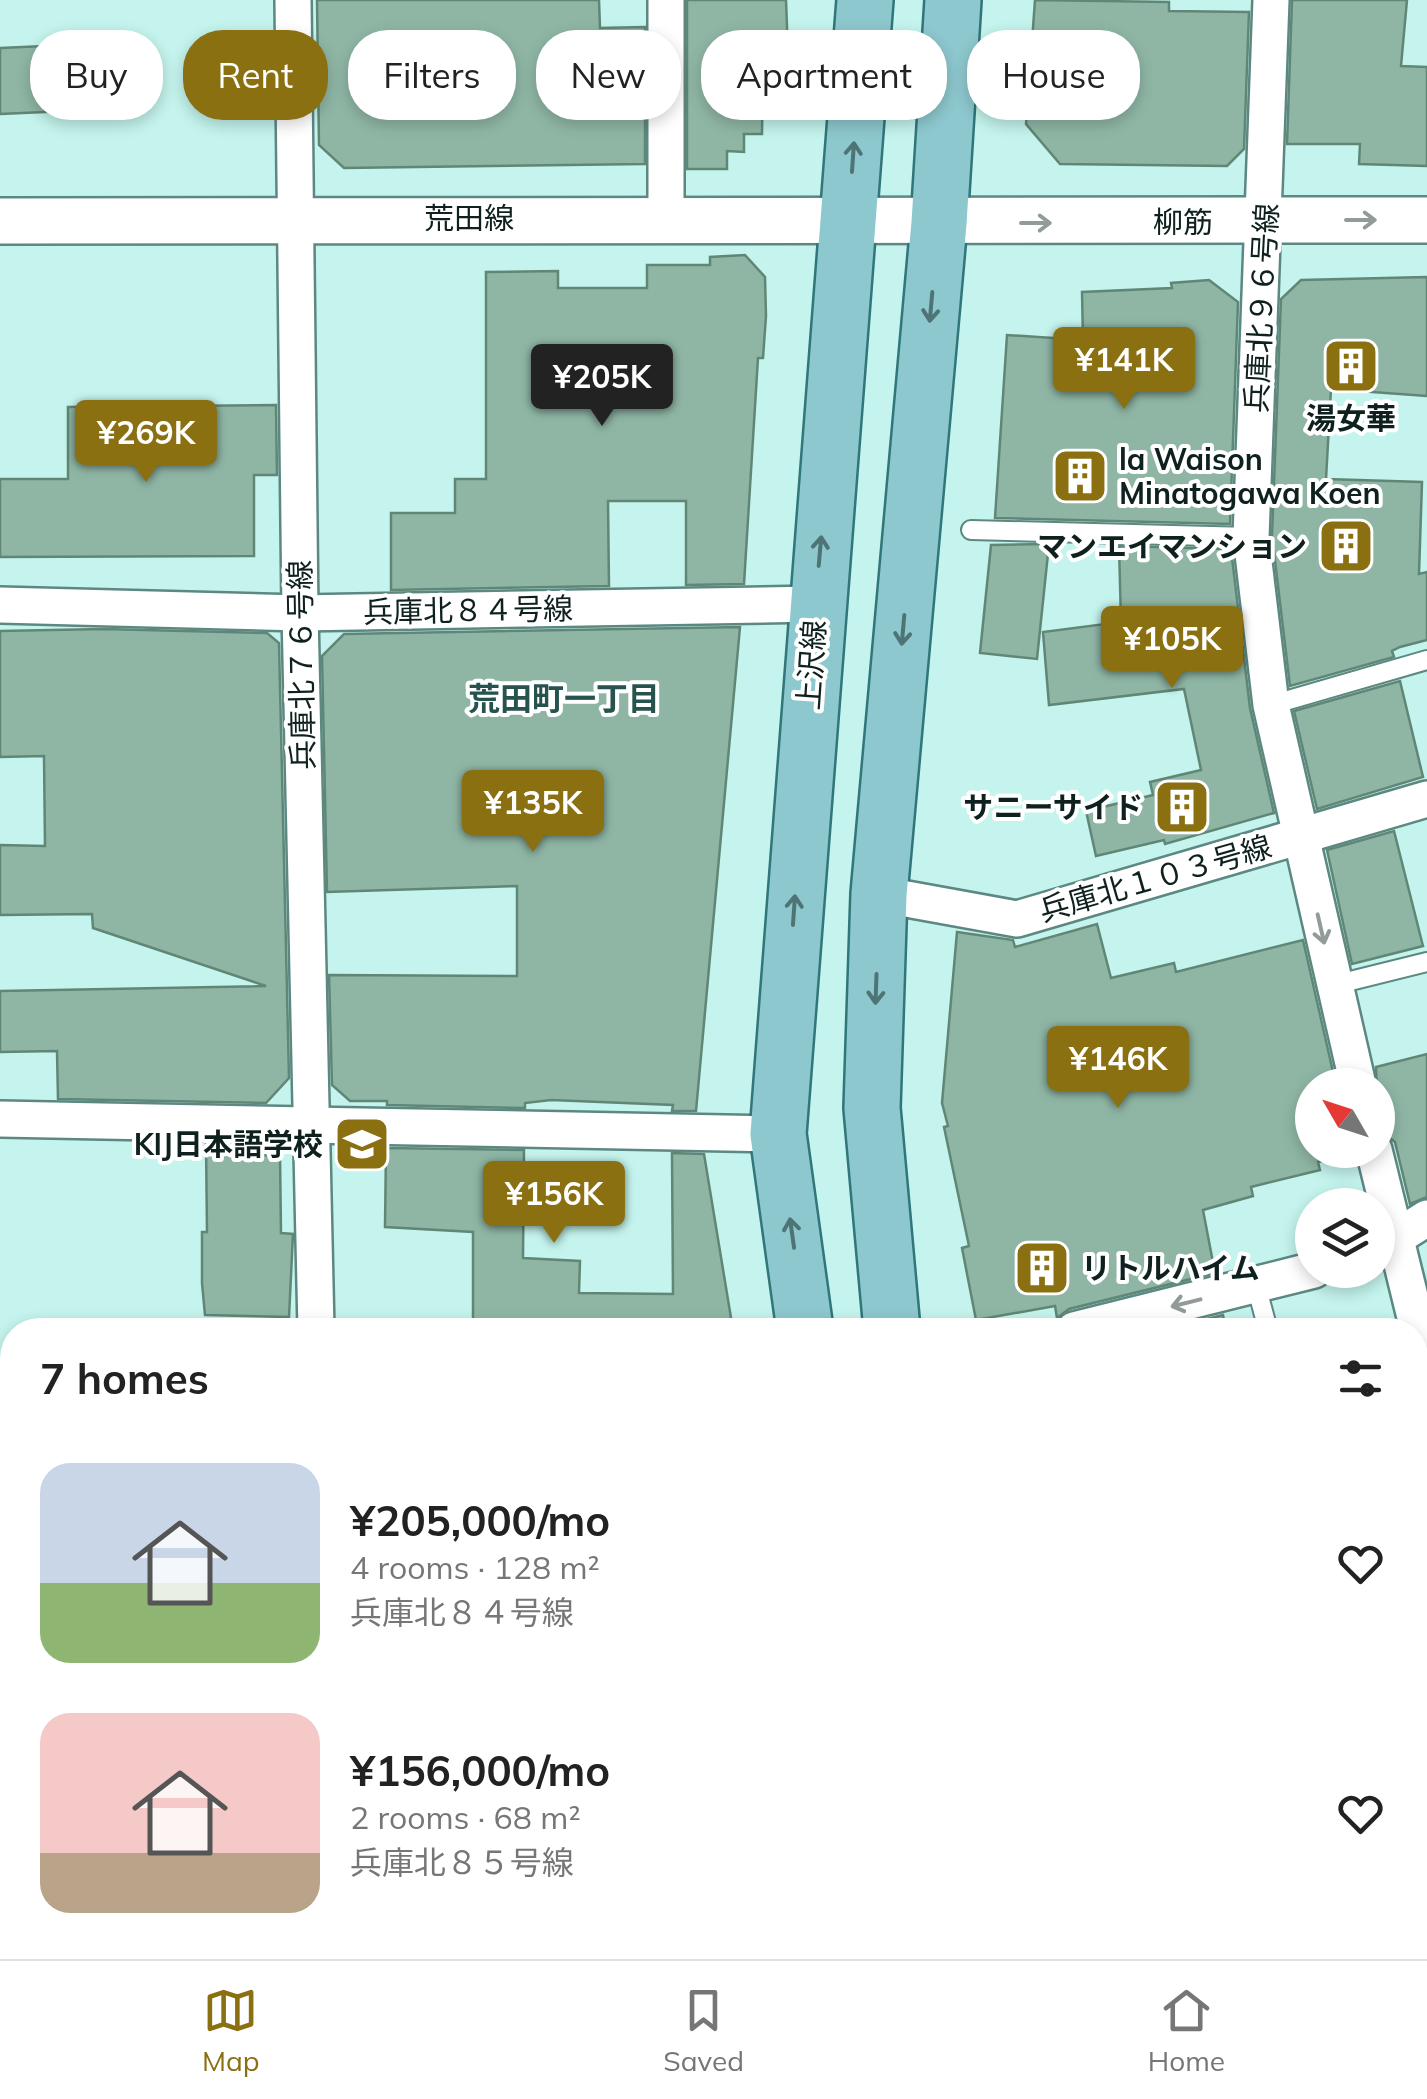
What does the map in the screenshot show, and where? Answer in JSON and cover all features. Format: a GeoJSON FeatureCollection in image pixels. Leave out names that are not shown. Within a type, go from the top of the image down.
{"type":"FeatureCollection","features":[{"type":"Feature","properties":{"kind":"main road","name":"上沢線"},"geometry":{"type":"LineString","coordinates":[[803,1318],[778,1134],[865,0]]}},
{"type":"Feature","properties":{"kind":"main road"},"geometry":{"type":"LineString","coordinates":[[891,1318],[872,1108],[880,894],[938,223],[952,0]]}},
{"type":"Feature","properties":{"kind":"street","name":"兵庫北７６号線"},"geometry":{"type":"LineString","coordinates":[[293,0],[300,613],[316,1318]]}},
{"type":"Feature","properties":{"kind":"street"},"geometry":{"type":"LineString","coordinates":[[666,0],[666,218]]}},
{"type":"Feature","properties":{"kind":"street","name":"兵庫北９６号線"},"geometry":{"type":"LineString","coordinates":[[1271,0],[1251,537],[1271,705],[1354,1068]]}},
{"type":"Feature","properties":{"kind":"street","name":"荒田線"},"geometry":{"type":"LineString","coordinates":[[0,221],[666,218],[938,223]]}},
{"type":"Feature","properties":{"kind":"street","name":"柳筋"},"geometry":{"type":"LineString","coordinates":[[938,223],[1427,220]]}},
{"type":"Feature","properties":{"kind":"street","name":"兵庫北８４号線"},"geometry":{"type":"LineString","coordinates":[[0,605],[300,613],[816,604]]}},
{"type":"Feature","properties":{"kind":"street","name":"兵庫北１０３号線"},"geometry":{"type":"LineString","coordinates":[[880,894],[1016,919],[1427,799]]}},
{"type":"Feature","properties":{"kind":"street"},"geometry":{"type":"LineString","coordinates":[[0,1119],[778,1134]]}},
{"type":"Feature","properties":{"kind":"street"},"geometry":{"type":"LineString","coordinates":[[1395,1238],[1427,1218]]}},
{"type":"Feature","properties":{"kind":"street"},"geometry":{"type":"LineString","coordinates":[[1395,1270],[1411,1318]]}},
{"type":"Feature","properties":{"kind":"street"},"geometry":{"type":"LineString","coordinates":[[1123,1318],[1295,1275]]}},
{"type":"Feature","properties":{"kind":"lane"},"geometry":{"type":"LineString","coordinates":[[971,530],[1251,537]]}},
{"type":"Feature","properties":{"kind":"lane"},"geometry":{"type":"LineString","coordinates":[[1271,705],[1427,660]]}},
{"type":"Feature","properties":{"kind":"lane"},"geometry":{"type":"LineString","coordinates":[[1334,986],[1427,962]]}},
{"type":"Feature","properties":{"kind":"lane"},"geometry":{"type":"LineString","coordinates":[[1256,1285],[1265,1318]]}},
{"type":"Feature","properties":{"kind":"building"},"geometry":{"type":"Polygon","coordinates":[[[317,0],[599,0],[600,28],[645,30],[536,30],[536,120],[645,120],[645,164],[344,168],[319,145],[319,120],[328,120],[328,30],[317,30],[317,0]]]}},
{"type":"Feature","properties":{"kind":"building"},"geometry":{"type":"Polygon","coordinates":[[[687,0],[786,0],[787,30],[701,30],[701,120],[762,120],[762,134],[744,134],[744,152],[727,151],[727,169],[687,169],[687,0]]]}},
{"type":"Feature","properties":{"kind":"building"},"geometry":{"type":"Polygon","coordinates":[[[1035,0],[1169,2],[1169,11],[1249,12],[1244,149],[1227,166],[1060,164],[1026,120],[1140,120],[1140,30],[1033,30],[1035,0]]]}},
{"type":"Feature","properties":{"kind":"building"},"geometry":{"type":"Polygon","coordinates":[[[1292,0],[1407,0],[1401,66],[1427,67],[1427,166],[1359,164],[1360,144],[1287,144],[1292,0]]]}},
{"type":"Feature","properties":{"kind":"building"},"geometry":{"type":"Polygon","coordinates":[[[30,47],[30,113],[0,114],[0,48],[30,47]]]}},
{"type":"Feature","properties":{"kind":"building"},"geometry":{"type":"Polygon","coordinates":[[[745,255],[765,277],[766,316],[763,358],[758,358],[744,584],[686,585],[686,501],[608,501],[609,586],[391,590],[391,513],[455,513],[455,479],[486,479],[486,272],[558,271],[558,288],[647,288],[647,265],[710,265],[710,257],[745,255]]]}},
{"type":"Feature","properties":{"kind":"building"},"geometry":{"type":"Polygon","coordinates":[[[1427,277],[1427,396],[1331,389],[1326,479],[1422,482],[1419,574],[1427,572],[1427,640],[1392,651],[1394,657],[1290,686],[1272,536],[1281,299],[1301,280],[1427,277]]]}},
{"type":"Feature","properties":{"kind":"building"},"geometry":{"type":"Polygon","coordinates":[[[1209,280],[1238,302],[1230,524],[995,518],[1007,335],[1083,340],[1082,292],[1172,288],[1171,283],[1209,280]]]}},
{"type":"Feature","properties":{"kind":"building"},"geometry":{"type":"Polygon","coordinates":[[[276,405],[277,475],[254,475],[254,556],[0,557],[0,479],[68,479],[68,407],[276,405]]]}},
{"type":"Feature","properties":{"kind":"building"},"geometry":{"type":"Polygon","coordinates":[[[1049,544],[1037,659],[980,653],[991,545],[1049,544]]]}},
{"type":"Feature","properties":{"kind":"building"},"geometry":{"type":"Polygon","coordinates":[[[1119,546],[1231,549],[1250,708],[1274,813],[1165,844],[1164,840],[1096,856],[1086,811],[1153,795],[1150,782],[1201,770],[1184,689],[1049,705],[1043,632],[1121,622],[1119,546]]]}},
{"type":"Feature","properties":{"kind":"building"},"geometry":{"type":"Polygon","coordinates":[[[740,627],[696,1111],[672,1111],[673,1105],[551,1100],[525,1103],[525,1108],[350,1101],[332,1085],[329,975],[517,976],[517,886],[327,892],[322,656],[344,634],[740,627]]]}},
{"type":"Feature","properties":{"kind":"building"},"geometry":{"type":"Polygon","coordinates":[[[0,631],[267,633],[279,643],[289,1078],[266,1103],[58,1099],[57,1051],[0,1052],[0,991],[266,986],[93,928],[92,914],[0,915],[0,845],[45,846],[44,756],[0,757],[0,631]]]}},
{"type":"Feature","properties":{"kind":"building"},"geometry":{"type":"Polygon","coordinates":[[[1400,681],[1423,777],[1317,809],[1294,711],[1400,681]]]}},
{"type":"Feature","properties":{"kind":"building"},"geometry":{"type":"Polygon","coordinates":[[[1394,831],[1423,946],[1352,964],[1327,850],[1394,831]]]}},
{"type":"Feature","properties":{"kind":"building"},"geometry":{"type":"Polygon","coordinates":[[[1097,924],[1111,978],[1174,963],[1176,972],[1303,940],[1332,1068],[1295,1068],[1295,1168],[1320,1170],[1251,1187],[1253,1196],[1203,1210],[1215,1273],[1069,1309],[1057,1318],[1055,1306],[976,1318],[962,1248],[969,1246],[942,1103],[957,932],[1013,940],[1015,947],[1097,924]]]}},
{"type":"Feature","properties":{"kind":"building"},"geometry":{"type":"Polygon","coordinates":[[[1427,1054],[1427,1197],[1410,1204],[1395,1142],[1395,1068],[1376,1067],[1427,1054]]]}},
{"type":"Feature","properties":{"kind":"building"},"geometry":{"type":"Polygon","coordinates":[[[206,1144],[227,1145],[217,1156],[280,1155],[281,1233],[293,1234],[289,1317],[205,1315],[202,1232],[207,1232],[206,1144]]]}},
{"type":"Feature","properties":{"kind":"building"},"geometry":{"type":"Polygon","coordinates":[[[386,1148],[524,1150],[523,1258],[580,1261],[579,1293],[673,1294],[672,1153],[704,1154],[731,1318],[473,1318],[473,1232],[385,1227],[386,1148]]]}},
{"type":"Feature","properties":{"kind":"place","name":"湯女華"},"geometry":{"type":"Point","coordinates":[1351,366]}},
{"type":"Feature","properties":{"kind":"place","name":"la Waison Minatogawa Koen"},"geometry":{"type":"Point","coordinates":[1080,476]}},
{"type":"Feature","properties":{"kind":"place","name":"マンエイマンション"},"geometry":{"type":"Point","coordinates":[1346,546]}},
{"type":"Feature","properties":{"kind":"place","name":"サニーサイド"},"geometry":{"type":"Point","coordinates":[1182,807]}},
{"type":"Feature","properties":{"kind":"place","name":"KIJ日本語学校"},"geometry":{"type":"Point","coordinates":[362,1144]}},
{"type":"Feature","properties":{"kind":"place","name":"リトルハイム"},"geometry":{"type":"Point","coordinates":[1042,1268]}},
{"type":"Feature","properties":{"kind":"district","name":"荒田町一丁目"},"geometry":{"type":"Point","coordinates":[564,698]}}]}
